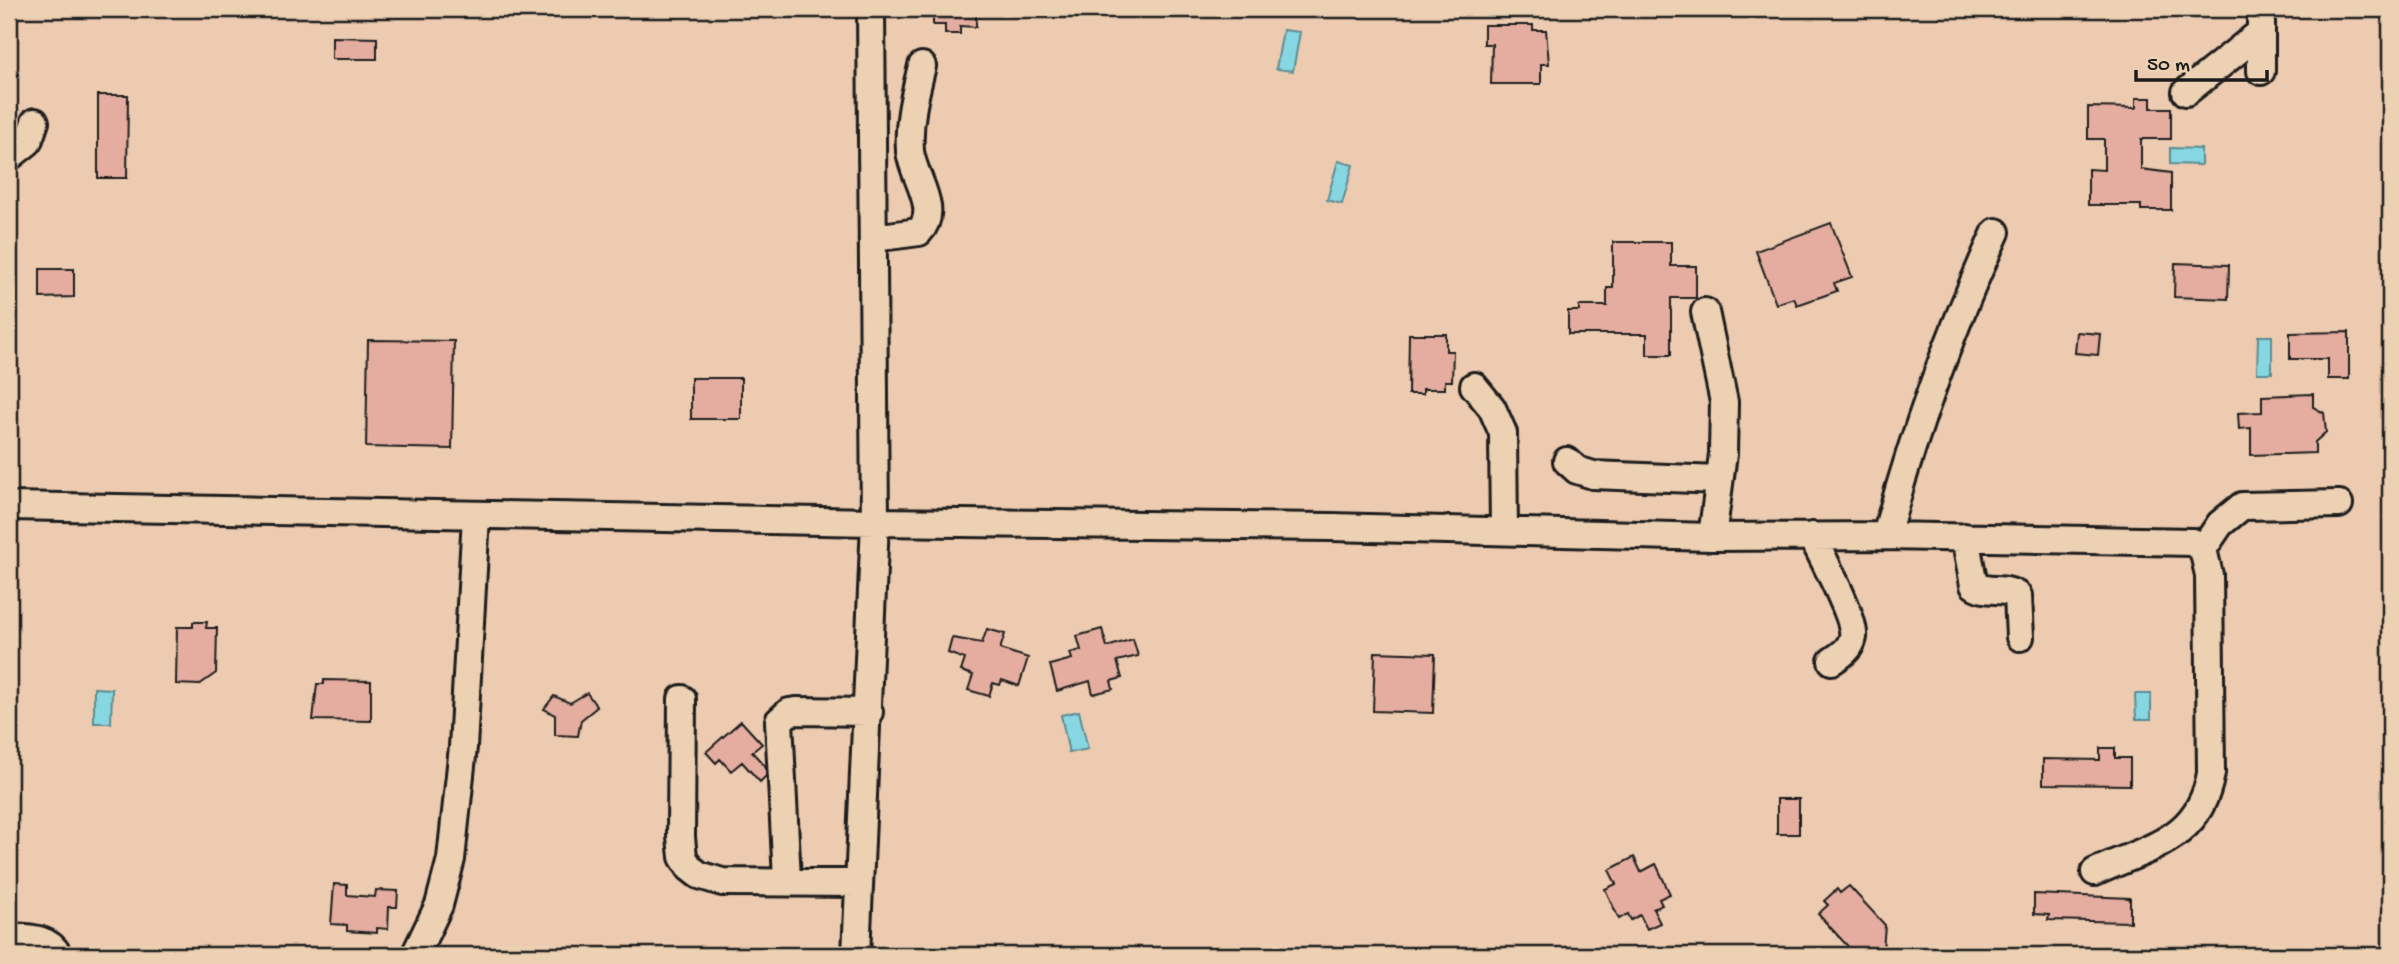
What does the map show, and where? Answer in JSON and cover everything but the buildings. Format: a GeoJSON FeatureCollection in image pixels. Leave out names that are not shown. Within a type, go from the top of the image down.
{"type":"FeatureCollection","features":[{"type":"Feature","properties":{"kind":"street"},"geometry":{"type":"LineString","coordinates":[[856,955],[876,523],[871,9]]}},
{"type":"Feature","properties":{"kind":"street"},"geometry":{"type":"LineString","coordinates":[[2261,21],[2261,71]]}},
{"type":"Feature","properties":{"kind":"street"},"geometry":{"type":"LineString","coordinates":[[2186,92],[2261,21]]}},
{"type":"Feature","properties":{"kind":"street"},"geometry":{"type":"LineString","coordinates":[[873,238],[909,235],[919,232],[926,225],[927,203],[910,154],[910,130],[922,66]]}},
{"type":"Feature","properties":{"kind":"street"},"geometry":{"type":"LineString","coordinates":[[9,157],[28,142],[35,122]]}},
{"type":"Feature","properties":{"kind":"street"},"geometry":{"type":"LineString","coordinates":[[1886,536],[1900,484],[1954,327],[1996,232]]}},
{"type":"Feature","properties":{"kind":"street"},"geometry":{"type":"LineString","coordinates":[[1705,312],[1724,402],[1712,537]]}},
{"type":"Feature","properties":{"kind":"street"},"geometry":{"type":"LineString","coordinates":[[1474,386],[1492,408],[1503,433],[1504,531]]}},
{"type":"Feature","properties":{"kind":"street"},"geometry":{"type":"LineString","coordinates":[[1567,461],[1577,470],[1592,475],[1719,480]]}},
{"type":"Feature","properties":{"kind":"street"},"geometry":{"type":"LineString","coordinates":[[2203,549],[2220,524],[2242,506],[2339,504]]}},
{"type":"Feature","properties":{"kind":"street"},"geometry":{"type":"LineString","coordinates":[[9,506],[876,523],[1504,531],[1712,537],[1886,536],[2193,542],[2203,549],[2209,575],[2211,773],[2207,794],[2201,809],[2180,831],[2095,873]]}},
{"type":"Feature","properties":{"kind":"street"},"geometry":{"type":"LineString","coordinates":[[415,955],[439,905],[451,859],[461,771],[476,516]]}},
{"type":"Feature","properties":{"kind":"street"},"geometry":{"type":"LineString","coordinates":[[1812,536],[1835,582],[1854,632],[1850,645],[1832,661]]}},
{"type":"Feature","properties":{"kind":"street"},"geometry":{"type":"LineString","coordinates":[[1965,537],[1974,585],[2018,596],[2020,637]]}},
{"type":"Feature","properties":{"kind":"street"},"geometry":{"type":"LineString","coordinates":[[682,699],[683,857],[699,875],[722,881],[858,883]]}},
{"type":"Feature","properties":{"kind":"street"},"geometry":{"type":"LineString","coordinates":[[787,880],[779,721],[789,712],[796,711],[869,712]]}},
{"type":"Feature","properties":{"kind":"street"},"geometry":{"type":"LineString","coordinates":[[9,937],[43,941],[52,945],[58,955]]}},
{"type":"Feature","properties":{"kind":"water"},"geometry":{"type":"Polygon","coordinates":[[[1283,30],[1300,32],[1293,71],[1276,69],[1283,30]]]}},
{"type":"Feature","properties":{"kind":"water"},"geometry":{"type":"Polygon","coordinates":[[[2170,148],[2201,149],[2201,165],[2170,164],[2170,148]]]}},
{"type":"Feature","properties":{"kind":"water"},"geometry":{"type":"Polygon","coordinates":[[[1338,161],[1353,165],[1342,204],[1327,200],[1338,161]]]}},
{"type":"Feature","properties":{"kind":"water"},"geometry":{"type":"Polygon","coordinates":[[[2258,336],[2272,336],[2272,373],[2257,373],[2258,336]]]}},
{"type":"Feature","properties":{"kind":"water"},"geometry":{"type":"Polygon","coordinates":[[[94,688],[112,689],[111,723],[94,723],[94,688]]]}},
{"type":"Feature","properties":{"kind":"water"},"geometry":{"type":"Polygon","coordinates":[[[2135,694],[2151,694],[2151,719],[2136,719],[2135,694]]]}},
{"type":"Feature","properties":{"kind":"water"},"geometry":{"type":"Polygon","coordinates":[[[1079,711],[1088,749],[1069,753],[1061,715],[1079,711]]]}}]}
